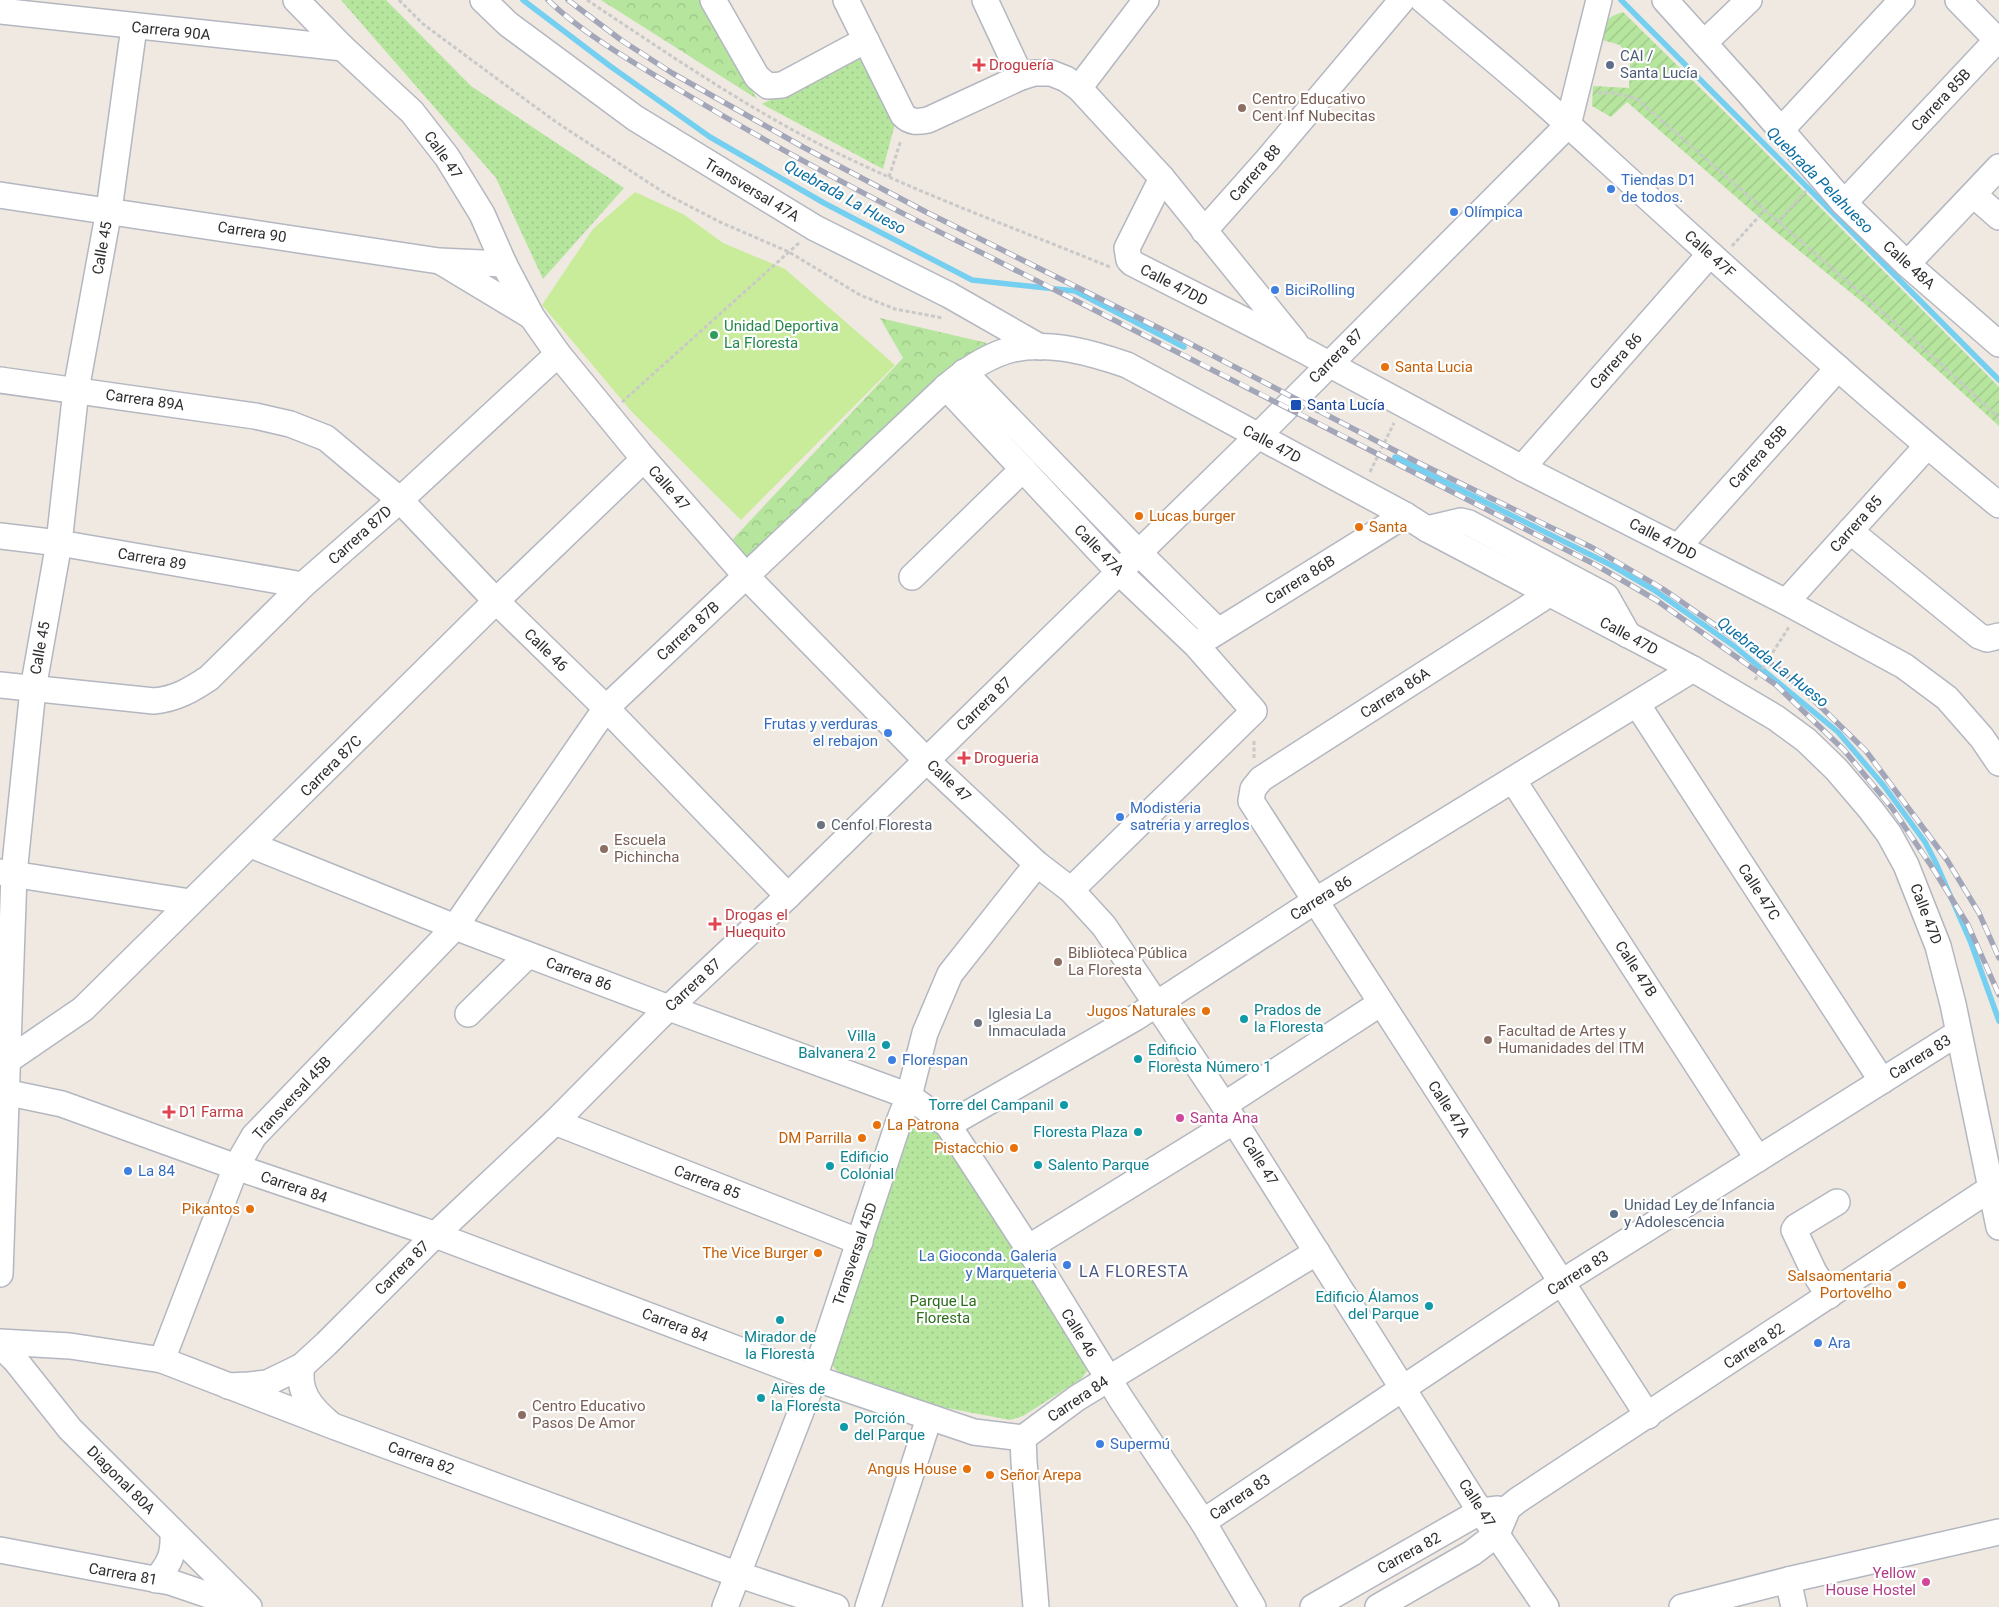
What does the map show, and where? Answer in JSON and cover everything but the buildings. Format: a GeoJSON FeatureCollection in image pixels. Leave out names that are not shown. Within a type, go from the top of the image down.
{"type":"FeatureCollection","features":[{"type":"Feature","properties":{"kind":"street","name":"Calle 47"},"geometry":{"type":"LineString","coordinates":[[296,0],[342,48],[412,112],[447,156],[482,214],[504,264],[532,317],[558,354],[644,459],[746,576],[926,760],[1037,864],[1071,890],[1104,926],[1229,1113],[1481,1511],[1546,1607]]}},
{"type":"Feature","properties":{"kind":"street","name":"Transversal 47A"},"geometry":{"type":"LineString","coordinates":[[483,0],[508,24],[635,118],[815,228],[949,295],[1040,347]]}},
{"type":"Feature","properties":{"kind":"street"},"geometry":{"type":"LineString","coordinates":[[713,0],[757,77],[768,86],[782,85],[866,40]]}},
{"type":"Feature","properties":{"kind":"street"},"geometry":{"type":"LineString","coordinates":[[846,0],[902,110],[914,122],[928,120],[1021,77],[985,0]]}},
{"type":"Feature","properties":{"kind":"street"},"geometry":{"type":"LineString","coordinates":[[1079,88],[1146,0]]}},
{"type":"Feature","properties":{"kind":"street","name":"Carrera 88"},"geometry":{"type":"LineString","coordinates":[[1204,230],[1268,159],[1402,0]]}},
{"type":"Feature","properties":{"kind":"street","name":"Calle 47F"},"geometry":{"type":"LineString","coordinates":[[1423,0],[1568,125],[1838,368],[1927,446],[1999,505]]}},
{"type":"Feature","properties":{"kind":"street"},"geometry":{"type":"LineString","coordinates":[[1568,125],[1598,0]]}},
{"type":"Feature","properties":{"kind":"street","name":"Calle 48A"},"geometry":{"type":"LineString","coordinates":[[1665,0],[1844,203],[1907,264],[1999,344]]}},
{"type":"Feature","properties":{"kind":"street"},"geometry":{"type":"LineString","coordinates":[[1704,43],[1748,0]]}},
{"type":"Feature","properties":{"kind":"street"},"geometry":{"type":"LineString","coordinates":[[1781,130],[1902,0]]}},
{"type":"Feature","properties":{"kind":"street"},"geometry":{"type":"LineString","coordinates":[[1958,0],[1998,41]]}},
{"type":"Feature","properties":{"kind":"street","name":"Carrera 90A"},"geometry":{"type":"LineString","coordinates":[[0,11],[342,48]]}},
{"type":"Feature","properties":{"kind":"street","name":"Calle 45"},"geometry":{"type":"LineString","coordinates":[[0,1274],[3,1091],[7,1061],[7,873],[32,689],[59,543],[76,390],[109,210],[134,27]]}},
{"type":"Feature","properties":{"kind":"street","name":"Carrera 85B"},"geometry":{"type":"LineString","coordinates":[[1844,203],[1998,41]]}},
{"type":"Feature","properties":{"kind":"street","name":"Calle 47DD"},"geometry":{"type":"LineString","coordinates":[[1021,77],[1034,73],[1051,73],[1066,79],[1079,88],[1162,178],[1301,350]]}},
{"type":"Feature","properties":{"kind":"street","name":"Carrera 87"},"geometry":{"type":"LineString","coordinates":[[228,1386],[267,1383],[302,1366],[333,1338],[435,1235],[555,1122],[668,1008],[788,896],[1258,436],[1327,364],[1568,125]]}},
{"type":"Feature","properties":{"kind":"street"},"geometry":{"type":"LineString","coordinates":[[1907,264],[1999,167]]}},
{"type":"Feature","properties":{"kind":"street","name":"Calle 47DD"},"geometry":{"type":"LineString","coordinates":[[1162,178],[1127,248],[1129,260],[1522,468],[1786,602],[1904,666],[1947,698],[1965,717],[1999,763]]}},
{"type":"Feature","properties":{"kind":"street","name":"Carrera 90"},"geometry":{"type":"LineString","coordinates":[[0,195],[439,260],[504,264]]}},
{"type":"Feature","properties":{"kind":"street"},"geometry":{"type":"LineString","coordinates":[[1974,195],[1999,217]]}},
{"type":"Feature","properties":{"kind":"street","name":"Carrera 86"},"geometry":{"type":"LineString","coordinates":[[1522,468],[1714,257]]}},
{"type":"Feature","properties":{"kind":"street"},"geometry":{"type":"LineString","coordinates":[[439,260],[532,317]]}},
{"type":"Feature","properties":{"kind":"street","name":"Calle 47D"},"geometry":{"type":"LineString","coordinates":[[955,380],[1000,353],[1014,349],[1040,347],[1092,353],[1127,365],[1405,515],[1427,529],[1693,669],[1776,718],[1806,740],[1836,768],[1871,810],[1906,865],[1922,901],[1938,946],[1953,1004],[1958,1033],[1995,1185],[1999,1227]]}},
{"type":"Feature","properties":{"kind":"street","name":"Carrera 87D"},"geometry":{"type":"LineString","coordinates":[[32,689],[154,701],[169,700],[184,694],[209,678],[303,585],[400,500],[558,354]]}},
{"type":"Feature","properties":{"kind":"street","name":"Carrera 85B"},"geometry":{"type":"LineString","coordinates":[[1678,547],[1838,368]]}},
{"type":"Feature","properties":{"kind":"street","name":"Carrera 89A"},"geometry":{"type":"LineString","coordinates":[[0,380],[255,416],[290,424]]}},
{"type":"Feature","properties":{"kind":"street","name":"Calle 47A"},"geometry":{"type":"LineString","coordinates":[[955,380],[1023,469],[1119,572],[1196,645],[1254,711]]}},
{"type":"Feature","properties":{"kind":"street","name":"Calle 47A"},"geometry":{"type":"LineString","coordinates":[[955,380],[1138,552],[1218,631]]}},
{"type":"Feature","properties":{"kind":"street","name":"Carrera 87B"},"geometry":{"type":"LineString","coordinates":[[456,927],[606,708],[955,380]]}},
{"type":"Feature","properties":{"kind":"street","name":"Calle 46"},"geometry":{"type":"LineString","coordinates":[[290,424],[326,438],[400,500],[496,601],[606,708],[788,896]]}},
{"type":"Feature","properties":{"kind":"street","name":"Carrera 85"},"geometry":{"type":"LineString","coordinates":[[1786,602],[1927,446]]}},
{"type":"Feature","properties":{"kind":"street","name":"Carrera 87C"},"geometry":{"type":"LineString","coordinates":[[7,1061],[84,1009],[496,601],[644,459]]}},
{"type":"Feature","properties":{"kind":"street"},"geometry":{"type":"LineString","coordinates":[[912,576],[1023,469]]}},
{"type":"Feature","properties":{"kind":"street","name":"Carrera 86B"},"geometry":{"type":"LineString","coordinates":[[1196,645],[1405,515]]}},
{"type":"Feature","properties":{"kind":"street"},"geometry":{"type":"LineString","coordinates":[[1427,529],[1461,521],[1478,527],[1606,596],[1628,635]]}},
{"type":"Feature","properties":{"kind":"street"},"geometry":{"type":"LineString","coordinates":[[1850,531],[1974,632],[1993,638]]}},
{"type":"Feature","properties":{"kind":"street","name":"Carrera 89"},"geometry":{"type":"LineString","coordinates":[[0,536],[59,543],[303,585]]}},
{"type":"Feature","properties":{"kind":"street","name":"Carrera 86A"},"geometry":{"type":"LineString","coordinates":[[1252,795],[1261,779],[1549,594]]}},
{"type":"Feature","properties":{"kind":"street","name":"Carrera 86"},"geometry":{"type":"LineString","coordinates":[[948,1125],[1157,1004],[1316,901],[1693,669]]}},
{"type":"Feature","properties":{"kind":"street"},"geometry":{"type":"LineString","coordinates":[[0,685],[32,689]]}},
{"type":"Feature","properties":{"kind":"street","name":"Calle 47C"},"geometry":{"type":"LineString","coordinates":[[1637,704],[1882,1081]]}},
{"type":"Feature","properties":{"kind":"street"},"geometry":{"type":"LineString","coordinates":[[1071,890],[1254,711]]}},
{"type":"Feature","properties":{"kind":"street","name":"Calle 47B"},"geometry":{"type":"LineString","coordinates":[[1513,780],[1758,1159]]}},
{"type":"Feature","properties":{"kind":"street","name":"Calle 47A"},"geometry":{"type":"LineString","coordinates":[[1252,795],[1381,1003],[1648,1416]]}},
{"type":"Feature","properties":{"kind":"street","name":"Carrera 86"},"geometry":{"type":"LineString","coordinates":[[251,845],[456,927],[668,1008],[909,1096]]}},
{"type":"Feature","properties":{"kind":"street","name":"Transversal 45D"},"geometry":{"type":"LineString","coordinates":[[725,1607],[814,1378],[909,1096],[925,1033],[950,974],[1037,864]]}},
{"type":"Feature","properties":{"kind":"street"},"geometry":{"type":"LineString","coordinates":[[7,873],[190,902]]}},
{"type":"Feature","properties":{"kind":"street","name":"Transversal 45B"},"geometry":{"type":"LineString","coordinates":[[162,1360],[236,1167],[254,1136],[456,927]]}},
{"type":"Feature","properties":{"kind":"street"},"geometry":{"type":"LineString","coordinates":[[468,1014],[528,954]]}},
{"type":"Feature","properties":{"kind":"street"},"geometry":{"type":"LineString","coordinates":[[1028,1248],[1229,1113],[1381,1003]]}},
{"type":"Feature","properties":{"kind":"street","name":"Carrera 83"},"geometry":{"type":"LineString","coordinates":[[1203,1522],[1562,1282],[1958,1033]]}},
{"type":"Feature","properties":{"kind":"street","name":"Carrera 84"},"geometry":{"type":"LineString","coordinates":[[3,1091],[62,1104],[236,1167],[435,1235],[814,1378],[974,1432],[1023,1438],[1077,1398],[1317,1252]]}},
{"type":"Feature","properties":{"kind":"street","name":"Calle 46"},"geometry":{"type":"LineString","coordinates":[[909,1096],[948,1125],[1028,1248],[1108,1379],[1203,1522],[1253,1607]]}},
{"type":"Feature","properties":{"kind":"street","name":"Carrera 85"},"geometry":{"type":"LineString","coordinates":[[555,1122],[860,1242]]}},
{"type":"Feature","properties":{"kind":"street","name":"Carrera 82"},"geometry":{"type":"LineString","coordinates":[[1313,1607],[1481,1511],[1508,1508],[1995,1185]]}},
{"type":"Feature","properties":{"kind":"street"},"geometry":{"type":"LineString","coordinates":[[1829,1296],[1814,1272],[1794,1230],[1837,1202]]}},
{"type":"Feature","properties":{"kind":"street","name":"Carrera 82"},"geometry":{"type":"LineString","coordinates":[[0,1344],[70,1346],[162,1360],[333,1426],[737,1573],[836,1607]]}},
{"type":"Feature","properties":{"kind":"street","name":"Diagonal 80A"},"geometry":{"type":"LineString","coordinates":[[0,1344],[16,1361],[70,1430],[250,1607]]}},
{"type":"Feature","properties":{"kind":"street"},"geometry":{"type":"LineString","coordinates":[[302,1366],[299,1381],[308,1400],[319,1415],[333,1426]]}},
{"type":"Feature","properties":{"kind":"street"},"geometry":{"type":"LineString","coordinates":[[868,1607],[929,1418]]}},
{"type":"Feature","properties":{"kind":"street"},"geometry":{"type":"LineString","coordinates":[[1023,1438],[1036,1607]]}},
{"type":"Feature","properties":{"kind":"street","name":"Carrera 82"},"geometry":{"type":"LineString","coordinates":[[1378,1607],[1472,1553],[1497,1534],[1508,1508]]}},
{"type":"Feature","properties":{"kind":"street"},"geometry":{"type":"LineString","coordinates":[[156,1580],[167,1566],[174,1550],[173,1532]]}},
{"type":"Feature","properties":{"kind":"street"},"geometry":{"type":"LineString","coordinates":[[1682,1607],[1788,1580],[1999,1532]]}},
{"type":"Feature","properties":{"kind":"street","name":"Carrera 81"},"geometry":{"type":"LineString","coordinates":[[0,1550],[170,1582],[244,1607]]}},
{"type":"Feature","properties":{"kind":"street"},"geometry":{"type":"LineString","coordinates":[[1788,1580],[1794,1607]]}},
{"type":"Feature","properties":{"kind":"path"},"geometry":{"type":"LineString","coordinates":[[399,0],[423,24],[556,122],[666,194],[720,222],[789,252],[860,295],[904,311],[945,318]]}},
{"type":"Feature","properties":{"kind":"path"},"geometry":{"type":"LineString","coordinates":[[587,0],[680,63],[824,146],[889,177],[1122,272],[1129,260]]}},
{"type":"Feature","properties":{"kind":"path"},"geometry":{"type":"LineString","coordinates":[[1593,92],[1614,93],[1637,99],[1917,342],[1999,418]]}},
{"type":"Feature","properties":{"kind":"path"},"geometry":{"type":"LineString","coordinates":[[889,177],[902,110]]}},
{"type":"Feature","properties":{"kind":"path"},"geometry":{"type":"LineString","coordinates":[[1778,222],[1811,186]]}},
{"type":"Feature","properties":{"kind":"path"},"geometry":{"type":"LineString","coordinates":[[1714,257],[1765,210]]}},
{"type":"Feature","properties":{"kind":"path"},"geometry":{"type":"LineString","coordinates":[[608,415],[815,228]]}},
{"type":"Feature","properties":{"kind":"path"},"geometry":{"type":"LineString","coordinates":[[1371,472],[1394,424]]}},
{"type":"Feature","properties":{"kind":"path"},"geometry":{"type":"LineString","coordinates":[[1750,688],[1784,635]]}},
{"type":"Feature","properties":{"kind":"path"},"geometry":{"type":"LineString","coordinates":[[1252,795],[1254,711]]}},
{"type":"Feature","properties":{"kind":"green space"},"geometry":{"type":"Polygon","coordinates":[[[341,0],[386,0],[471,86],[624,188],[543,279],[496,178],[341,0]]]}},
{"type":"Feature","properties":{"kind":"green space"},"geometry":{"type":"Polygon","coordinates":[[[601,0],[702,0],[757,99],[601,0]]]}},
{"type":"Feature","properties":{"kind":"green space"},"geometry":{"type":"Polygon","coordinates":[[[1623,12],[1999,387],[1999,426],[1866,305],[1775,231],[1627,102],[1611,117],[1592,106],[1593,86],[1629,88],[1630,60],[1620,45],[1602,40],[1606,22],[1613,16],[1623,12]]]}},
{"type":"Feature","properties":{"kind":"green space"},"geometry":{"type":"Polygon","coordinates":[[[862,53],[896,120],[883,169],[762,104],[862,53]]]}},
{"type":"Feature","properties":{"kind":"green space","name":"Unidad Deportiva La Floresta"},"geometry":{"type":"Polygon","coordinates":[[[635,192],[683,214],[723,243],[785,269],[895,365],[741,520],[632,412],[542,305],[593,229],[635,192]]]}},
{"type":"Feature","properties":{"kind":"green space"},"geometry":{"type":"Polygon","coordinates":[[[880,318],[987,343],[749,561],[733,539],[903,358],[880,318]]]}},
{"type":"Feature","properties":{"kind":"green space","name":"Parque La Floresta"},"geometry":{"type":"Polygon","coordinates":[[[918,1113],[930,1117],[1086,1360],[1087,1371],[1081,1379],[1023,1416],[1010,1420],[926,1404],[845,1378],[834,1368],[828,1352],[901,1158],[896,1144],[908,1120],[918,1113]]]}},
{"type":"Feature","properties":{"kind":"waterway","name":"Quebrada La Hueso"},"geometry":{"type":"LineString","coordinates":[[523,0],[610,66],[710,137],[824,203],[972,280],[1075,291],[1184,347]]}},
{"type":"Feature","properties":{"kind":"waterway","name":"Quebrada Pelahueso"},"geometry":{"type":"LineString","coordinates":[[1621,0],[1999,380]]}},
{"type":"Feature","properties":{"kind":"waterway","name":"Quebrada La Hueso"},"geometry":{"type":"LineString","coordinates":[[1395,457],[1611,565],[1654,590],[1734,646],[1838,732],[1884,786],[1925,842],[1971,943],[1999,1021]]}},
{"type":"Feature","properties":{"kind":"railway"},"geometry":{"type":"LineString","coordinates":[[548,0],[578,25],[630,60],[718,113],[830,175],[1596,565],[1656,600],[1776,685],[1844,750],[1892,808],[1932,867],[1968,925],[1999,995]]}},
{"type":"Feature","properties":{"kind":"railway"},"geometry":{"type":"LineString","coordinates":[[568,0],[621,40],[672,73],[803,147],[926,212],[1185,341],[1415,461],[1593,548],[1663,589],[1783,672],[1866,751],[1947,860],[1979,913],[1999,958]]}},
{"type":"Feature","properties":{"kind":"place","name":"Droguería"},"geometry":{"type":"Point","coordinates":[979,65]}},
{"type":"Feature","properties":{"kind":"place","name":"CAI / Santa Lucía"},"geometry":{"type":"Point","coordinates":[1610,65]}},
{"type":"Feature","properties":{"kind":"place","name":"Centro Educativo Cent Inf Nubecitas"},"geometry":{"type":"Point","coordinates":[1242,108]}},
{"type":"Feature","properties":{"kind":"place","name":"Tiendas D1 de todos."},"geometry":{"type":"Point","coordinates":[1611,189]}},
{"type":"Feature","properties":{"kind":"place","name":"Olímpica"},"geometry":{"type":"Point","coordinates":[1454,212]}},
{"type":"Feature","properties":{"kind":"place","name":"BiciRolling"},"geometry":{"type":"Point","coordinates":[1275,290]}},
{"type":"Feature","properties":{"kind":"place","name":"Unidad Deportiva La Floresta"},"geometry":{"type":"Point","coordinates":[714,335]}},
{"type":"Feature","properties":{"kind":"place","name":"Santa Lucia"},"geometry":{"type":"Point","coordinates":[1385,367]}},
{"type":"Feature","properties":{"kind":"place","name":"Santa Lucía"},"geometry":{"type":"Point","coordinates":[1296,405]}},
{"type":"Feature","properties":{"kind":"place","name":"Lucas burger"},"geometry":{"type":"Point","coordinates":[1139,516]}},
{"type":"Feature","properties":{"kind":"place","name":"Santa"},"geometry":{"type":"Point","coordinates":[1359,527]}},
{"type":"Feature","properties":{"kind":"place","name":"Frutas y verduras el rebajon"},"geometry":{"type":"Point","coordinates":[888,733]}},
{"type":"Feature","properties":{"kind":"place","name":"Drogueria"},"geometry":{"type":"Point","coordinates":[964,758]}},
{"type":"Feature","properties":{"kind":"place","name":"Modisteria satreria y arreglos"},"geometry":{"type":"Point","coordinates":[1120,817]}},
{"type":"Feature","properties":{"kind":"place","name":"Cenfol Floresta"},"geometry":{"type":"Point","coordinates":[821,825]}},
{"type":"Feature","properties":{"kind":"place","name":"Escuela Pichincha"},"geometry":{"type":"Point","coordinates":[604,849]}},
{"type":"Feature","properties":{"kind":"place","name":"Drogas el Huequito"},"geometry":{"type":"Point","coordinates":[715,924]}},
{"type":"Feature","properties":{"kind":"place","name":"Biblioteca Pública La Floresta"},"geometry":{"type":"Point","coordinates":[1058,962]}},
{"type":"Feature","properties":{"kind":"place","name":"Jugos Naturales"},"geometry":{"type":"Point","coordinates":[1206,1011]}},
{"type":"Feature","properties":{"kind":"place","name":"Prados de la Floresta"},"geometry":{"type":"Point","coordinates":[1244,1019]}},
{"type":"Feature","properties":{"kind":"place","name":"Iglesia La Inmaculada"},"geometry":{"type":"Point","coordinates":[978,1023]}},
{"type":"Feature","properties":{"kind":"place","name":"Facultad de Artes y Humanidades del ITM"},"geometry":{"type":"Point","coordinates":[1488,1040]}},
{"type":"Feature","properties":{"kind":"place","name":"Villa Balvanera 2"},"geometry":{"type":"Point","coordinates":[886,1045]}},
{"type":"Feature","properties":{"kind":"place","name":"Edificio Floresta Número 1"},"geometry":{"type":"Point","coordinates":[1138,1059]}},
{"type":"Feature","properties":{"kind":"place","name":"Florespan"},"geometry":{"type":"Point","coordinates":[892,1060]}},
{"type":"Feature","properties":{"kind":"place","name":"Torre del Campanil"},"geometry":{"type":"Point","coordinates":[1064,1105]}},
{"type":"Feature","properties":{"kind":"place","name":"D1 Farma"},"geometry":{"type":"Point","coordinates":[169,1112]}},
{"type":"Feature","properties":{"kind":"place","name":"Santa Ana"},"geometry":{"type":"Point","coordinates":[1180,1118]}},
{"type":"Feature","properties":{"kind":"place","name":"La Patrona"},"geometry":{"type":"Point","coordinates":[877,1125]}},
{"type":"Feature","properties":{"kind":"place","name":"Floresta Plaza"},"geometry":{"type":"Point","coordinates":[1138,1132]}},
{"type":"Feature","properties":{"kind":"place","name":"DM Parrilla"},"geometry":{"type":"Point","coordinates":[862,1138]}},
{"type":"Feature","properties":{"kind":"place","name":"Pistacchio"},"geometry":{"type":"Point","coordinates":[1014,1148]}},
{"type":"Feature","properties":{"kind":"place","name":"Salento Parque"},"geometry":{"type":"Point","coordinates":[1038,1165]}},
{"type":"Feature","properties":{"kind":"place","name":"Edificio Colonial"},"geometry":{"type":"Point","coordinates":[830,1166]}},
{"type":"Feature","properties":{"kind":"place","name":"La 84"},"geometry":{"type":"Point","coordinates":[128,1171]}},
{"type":"Feature","properties":{"kind":"place","name":"Pikantos"},"geometry":{"type":"Point","coordinates":[250,1209]}},
{"type":"Feature","properties":{"kind":"place","name":"Unidad Ley de Infancia y Adolescencia"},"geometry":{"type":"Point","coordinates":[1614,1214]}},
{"type":"Feature","properties":{"kind":"place","name":"The Vice Burger"},"geometry":{"type":"Point","coordinates":[818,1253]}},
{"type":"Feature","properties":{"kind":"place","name":"La Gioconda. Galeria y Marqueteria"},"geometry":{"type":"Point","coordinates":[1067,1265]}},
{"type":"Feature","properties":{"kind":"place","name":"Salsaomentaria Portovelho"},"geometry":{"type":"Point","coordinates":[1902,1285]}},
{"type":"Feature","properties":{"kind":"place","name":"Edificio Álamos del Parque"},"geometry":{"type":"Point","coordinates":[1429,1306]}},
{"type":"Feature","properties":{"kind":"place","name":"Mirador de la Floresta"},"geometry":{"type":"Point","coordinates":[780,1320]}},
{"type":"Feature","properties":{"kind":"place","name":"Ara"},"geometry":{"type":"Point","coordinates":[1818,1343]}},
{"type":"Feature","properties":{"kind":"place","name":"Aires de la Floresta"},"geometry":{"type":"Point","coordinates":[761,1398]}},
{"type":"Feature","properties":{"kind":"place","name":"Centro Educativo Pasos De Amor"},"geometry":{"type":"Point","coordinates":[522,1415]}},
{"type":"Feature","properties":{"kind":"place","name":"Porción del Parque"},"geometry":{"type":"Point","coordinates":[844,1427]}},
{"type":"Feature","properties":{"kind":"place","name":"Supermú"},"geometry":{"type":"Point","coordinates":[1100,1444]}},
{"type":"Feature","properties":{"kind":"place","name":"Angus House"},"geometry":{"type":"Point","coordinates":[967,1469]}},
{"type":"Feature","properties":{"kind":"place","name":"Señor Arepa"},"geometry":{"type":"Point","coordinates":[990,1475]}},
{"type":"Feature","properties":{"kind":"place","name":"Yellow House Hostel"},"geometry":{"type":"Point","coordinates":[1926,1582]}},
{"type":"Feature","properties":{"kind":"district","name":"LA FLORESTA"},"geometry":{"type":"Point","coordinates":[1134,1271]}}]}
